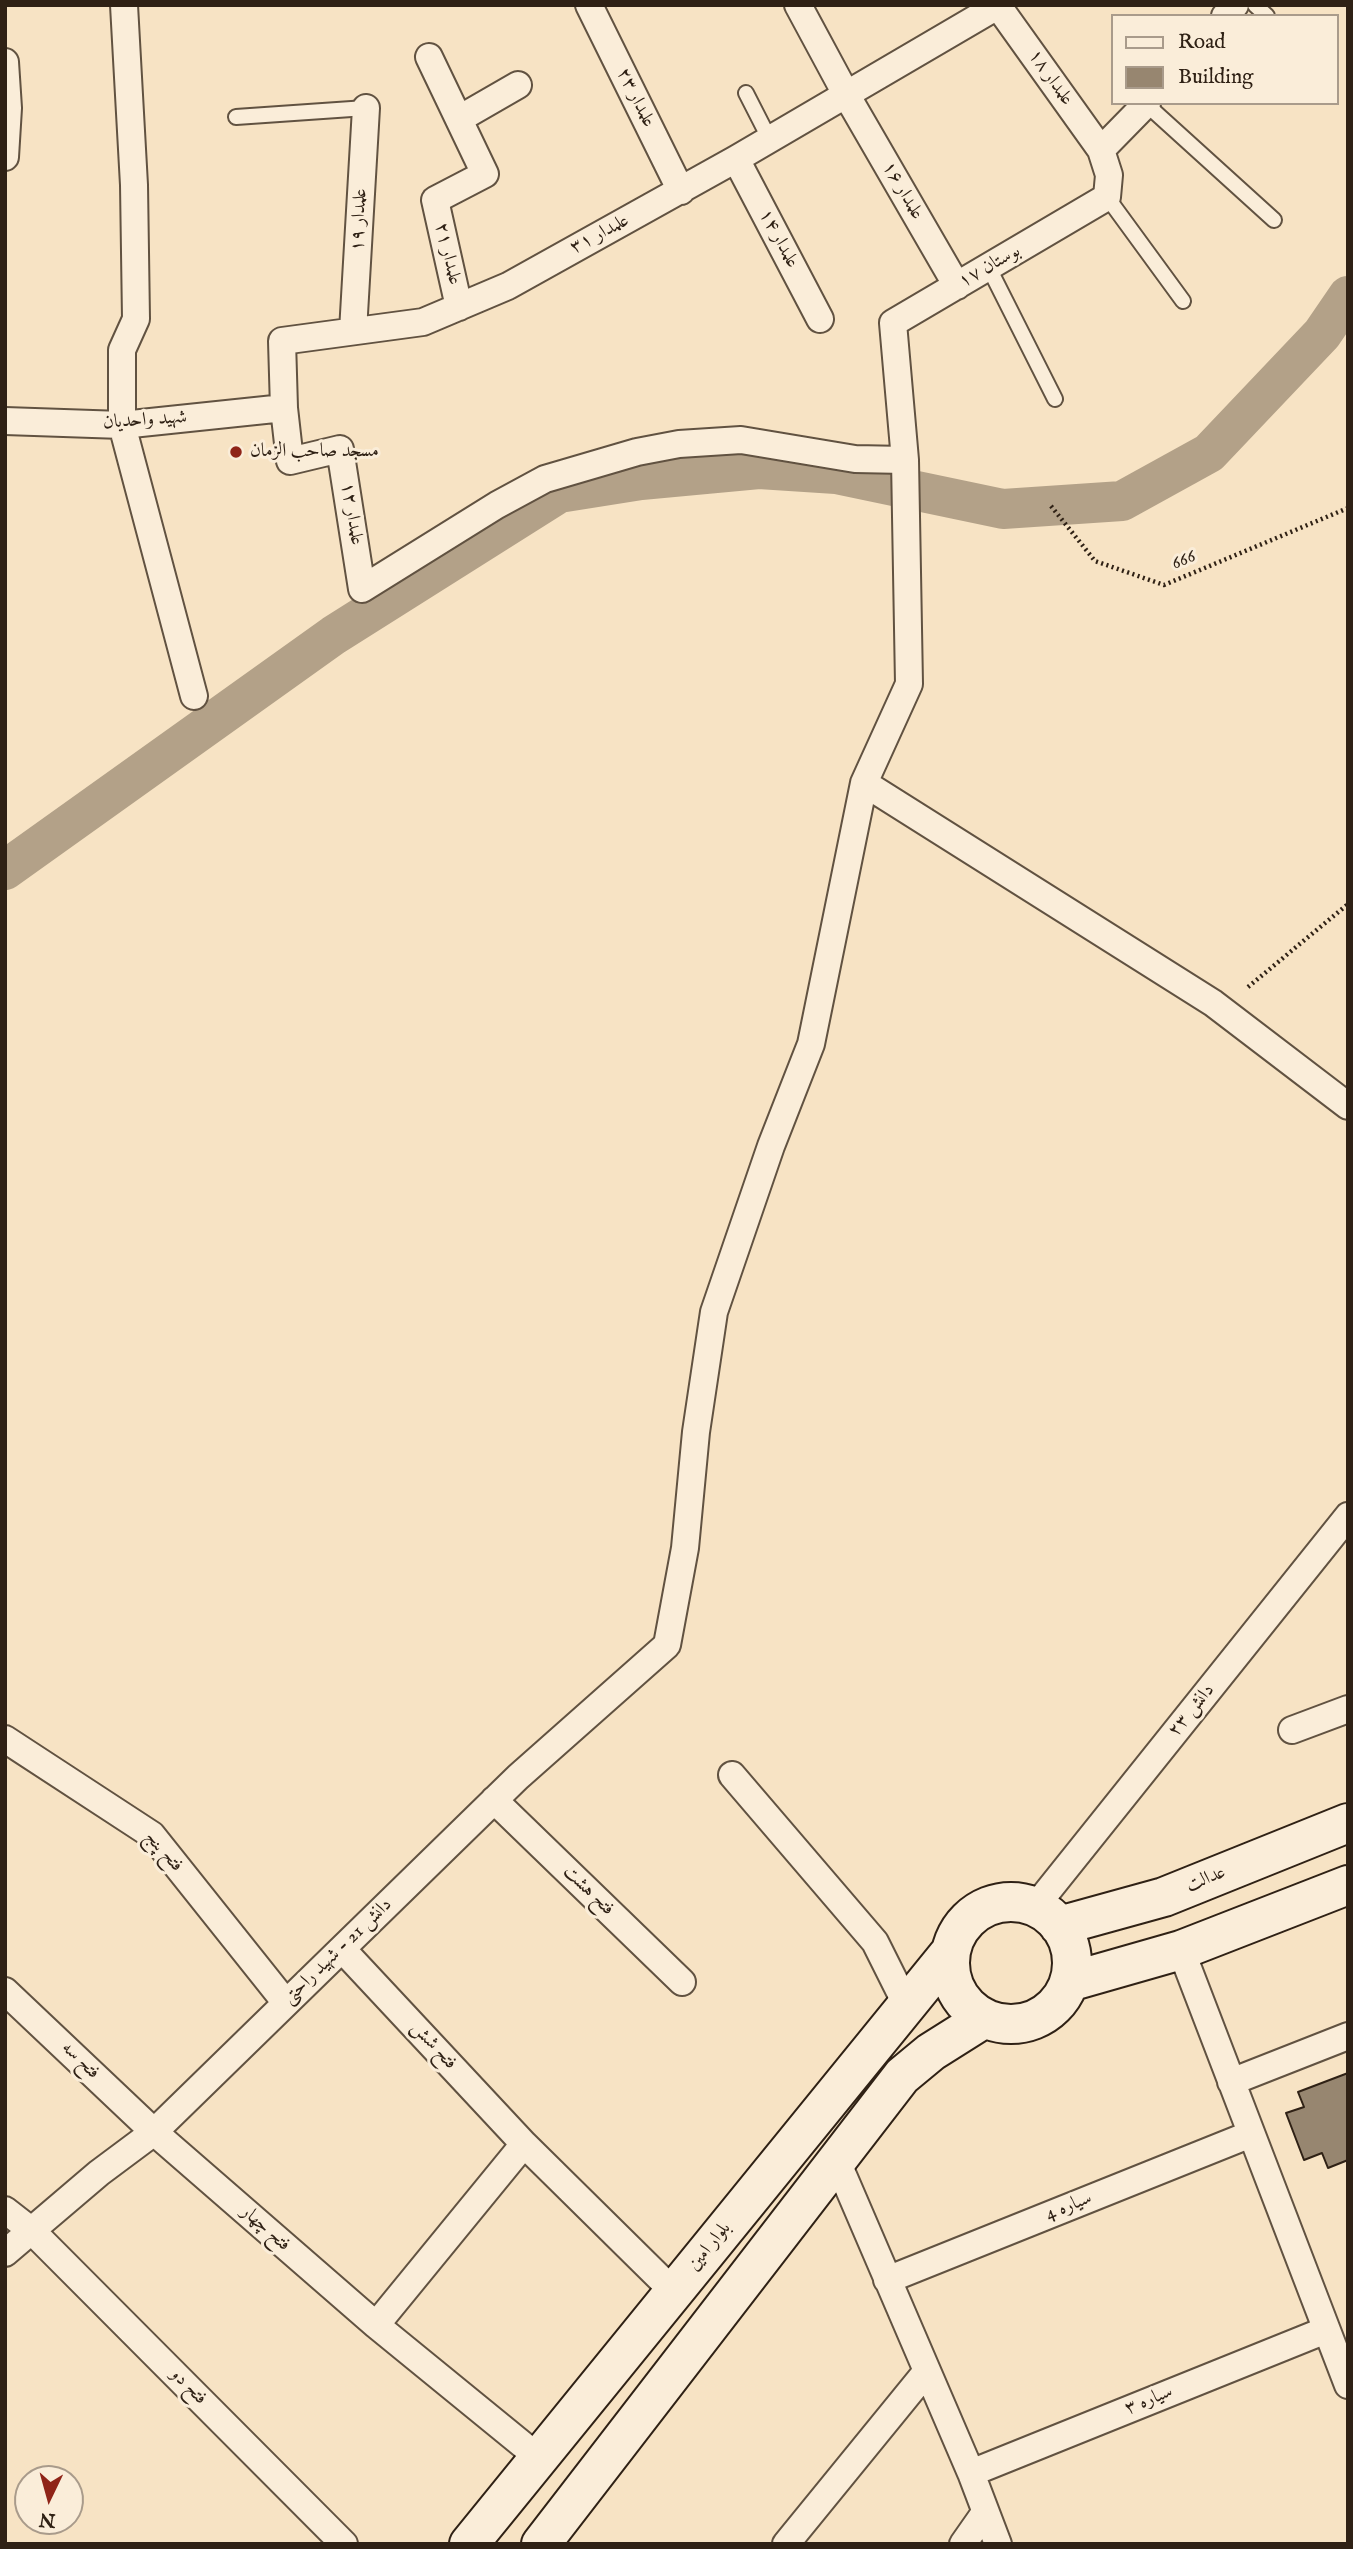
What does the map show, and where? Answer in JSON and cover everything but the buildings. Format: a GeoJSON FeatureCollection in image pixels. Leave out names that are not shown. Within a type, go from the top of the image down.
{"type":"FeatureCollection","features":[{"type":"Feature","properties":{"kind":"street"},"geometry":{"type":"LineString","coordinates":[[124,5],[134,185],[136,319],[122,351],[122,425],[194,696]]}},
{"type":"Feature","properties":{"kind":"street","name":"علمدار ۲۳"},"geometry":{"type":"LineString","coordinates":[[589,5],[681,191]]}},
{"type":"Feature","properties":{"kind":"street","name":"علمدار ۱۶"},"geometry":{"type":"LineString","coordinates":[[798,5],[847,96],[957,286]]}},
{"type":"Feature","properties":{"kind":"street","name":"علمدار ۳۱"},"geometry":{"type":"LineString","coordinates":[[290,461],[284,408],[282,341],[423,322],[508,286],[847,96],[998,5]]}},
{"type":"Feature","properties":{"kind":"street","name":"علمدار ۱۸"},"geometry":{"type":"LineString","coordinates":[[998,5],[1101,150]]}},
{"type":"Feature","properties":{"kind":"street"},"geometry":{"type":"LineString","coordinates":[[429,57],[459,119],[518,85]]}},
{"type":"Feature","properties":{"kind":"street"},"geometry":{"type":"LineString","coordinates":[[5,62],[9,108],[5,157]]}},
{"type":"Feature","properties":{"kind":"street"},"geometry":{"type":"LineString","coordinates":[[1107,197],[1109,175],[1101,150],[1146,105]]}},
{"type":"Feature","properties":{"kind":"street","name":"علمدار ۱۹"},"geometry":{"type":"LineString","coordinates":[[354,331],[366,108]]}},
{"type":"Feature","properties":{"kind":"street","name":"علمدار ۲۱"},"geometry":{"type":"LineString","coordinates":[[458,307],[435,200],[485,174],[459,119]]}},
{"type":"Feature","properties":{"kind":"street","name":"علمدار ۱۴"},"geometry":{"type":"LineString","coordinates":[[736,159],[820,318]]}},
{"type":"Feature","properties":{"kind":"street","name":"بوستان ۱۷"},"geometry":{"type":"LineString","coordinates":[[905,460],[893,323],[1107,197]]}},
{"type":"Feature","properties":{"kind":"street","name":"شهید واحدیان"},"geometry":{"type":"LineString","coordinates":[[5,421],[122,425],[284,408]]}},
{"type":"Feature","properties":{"kind":"street","name":"علمدار ۱۲"},"geometry":{"type":"LineString","coordinates":[[290,461],[340,449],[362,589],[486,511],[545,479],[637,452],[679,444],[741,440],[855,459],[905,460]]}},
{"type":"Feature","properties":{"kind":"street"},"geometry":{"type":"LineString","coordinates":[[905,460],[909,684],[864,783],[1213,1003],[1348,1106]]}},
{"type":"Feature","properties":{"kind":"street","name":"دانش 21 - شهید راحتی"},"geometry":{"type":"LineString","coordinates":[[5,2253],[99,2173],[154,2132],[494,1800],[667,1645],[685,1548],[696,1432],[714,1312],[771,1146],[811,1044],[864,783]]}},
{"type":"Feature","properties":{"kind":"street","name":"دانش ۲۳"},"geometry":{"type":"LineString","coordinates":[[1047,1917],[1348,1516]]}},
{"type":"Feature","properties":{"kind":"street"},"geometry":{"type":"LineString","coordinates":[[1292,1730],[1348,1709]]}},
{"type":"Feature","properties":{"kind":"street","name":"فتح پنج"},"geometry":{"type":"LineString","coordinates":[[5,1739],[152,1835],[286,2003]]}},
{"type":"Feature","properties":{"kind":"street"},"geometry":{"type":"LineString","coordinates":[[732,1775],[875,1942],[907,2006],[922,2011],[932,2021],[935,2035],[932,2052]]}},
{"type":"Feature","properties":{"kind":"street","name":"فتح هشت"},"geometry":{"type":"LineString","coordinates":[[494,1800],[682,1982]]}},
{"type":"Feature","properties":{"kind":"street","name":"عدالت"},"geometry":{"type":"LineString","coordinates":[[1047,1917],[1164,1897],[1348,1823]]}},
{"type":"Feature","properties":{"kind":"street"},"geometry":{"type":"LineString","coordinates":[[1069,1982],[1181,1950],[1348,1885]]}},
{"type":"Feature","properties":{"kind":"street"},"geometry":{"type":"LineString","coordinates":[[1005,1903],[1047,1917],[1071,1953],[1069,1982],[1054,2007],[1028,2022],[1014,2024],[985,2018],[965,2004],[958,1993],[950,1966],[951,1951],[965,1924],[976,1913],[1005,1903]]}},
{"type":"Feature","properties":{"kind":"street","name":"فتح شش"},"geometry":{"type":"LineString","coordinates":[[342,1949],[524,2144],[674,2292]]}},
{"type":"Feature","properties":{"kind":"street"},"geometry":{"type":"LineString","coordinates":[[1181,1950],[1326,2330],[1343,2357],[1348,2385]]}},
{"type":"Feature","properties":{"kind":"street","name":"بلوار امین"},"geometry":{"type":"LineString","coordinates":[[468,2544],[951,1951]]}},
{"type":"Feature","properties":{"kind":"street","name":"فتح سه"},"geometry":{"type":"LineString","coordinates":[[5,1991],[154,2132]]}},
{"type":"Feature","properties":{"kind":"street"},"geometry":{"type":"LineString","coordinates":[[541,2544],[902,2076],[932,2052],[985,2018]]}},
{"type":"Feature","properties":{"kind":"street"},"geometry":{"type":"LineString","coordinates":[[1231,2082],[1348,2036]]}},
{"type":"Feature","properties":{"kind":"street","name":"فتح چهار"},"geometry":{"type":"LineString","coordinates":[[154,2132],[376,2325],[539,2458]]}},
{"type":"Feature","properties":{"kind":"street","name":"سیاره 4"},"geometry":{"type":"LineString","coordinates":[[887,2280],[1251,2134]]}},
{"type":"Feature","properties":{"kind":"street"},"geometry":{"type":"LineString","coordinates":[[376,2325],[524,2144]]}},
{"type":"Feature","properties":{"kind":"street"},"geometry":{"type":"LineString","coordinates":[[836,2159],[971,2473],[984,2514],[998,2544]]}},
{"type":"Feature","properties":{"kind":"street","name":"فتح دو"},"geometry":{"type":"LineString","coordinates":[[5,2210],[32,2231],[344,2544]]}},
{"type":"Feature","properties":{"kind":"street","name":"سیاره ۳"},"geometry":{"type":"LineString","coordinates":[[971,2473],[1326,2330]]}},
{"type":"Feature","properties":{"kind":"street"},"geometry":{"type":"LineString","coordinates":[[786,2544],[927,2371]]}},
{"type":"Feature","properties":{"kind":"street"},"geometry":{"type":"LineString","coordinates":[[963,2544],[984,2514]]}},
{"type":"Feature","properties":{"kind":"lane"},"geometry":{"type":"LineString","coordinates":[[746,93],[770,140]]}},
{"type":"Feature","properties":{"kind":"lane"},"geometry":{"type":"LineString","coordinates":[[1148,105],[1274,220]]}},
{"type":"Feature","properties":{"kind":"lane"},"geometry":{"type":"LineString","coordinates":[[236,117],[366,108]]}},
{"type":"Feature","properties":{"kind":"lane"},"geometry":{"type":"LineString","coordinates":[[1107,197],[1183,301]]}},
{"type":"Feature","properties":{"kind":"lane"},"geometry":{"type":"LineString","coordinates":[[989,268],[1055,399]]}},
{"type":"Feature","properties":{"kind":"path","name":"666"},"geometry":{"type":"LineString","coordinates":[[1051,506],[1095,561],[1164,585],[1348,508]]}},
{"type":"Feature","properties":{"kind":"path"},"geometry":{"type":"LineString","coordinates":[[1248,987],[1348,904]]}},
{"type":"Feature","properties":{"kind":"waterway"},"geometry":{"type":"LineString","coordinates":[[5,870],[334,635],[559,493],[641,480],[759,469],[836,474],[1003,509],[1122,501],[1209,453],[1322,334],[1348,296]]}},
{"type":"Feature","properties":{"kind":"place","name":"مسجد صاحب الزمان"},"geometry":{"type":"Point","coordinates":[236,452]}}]}
